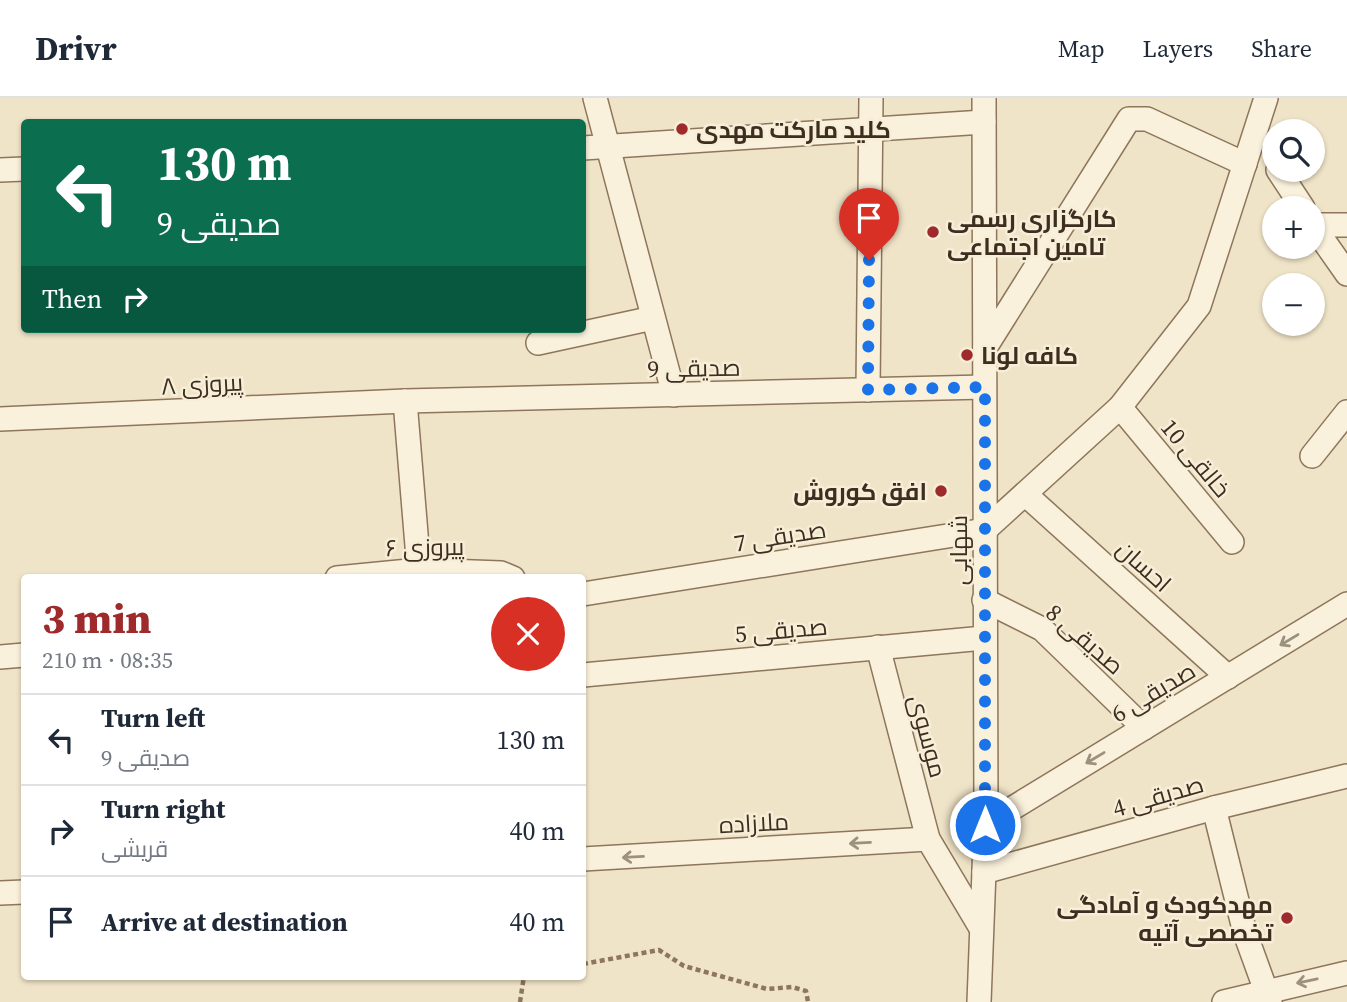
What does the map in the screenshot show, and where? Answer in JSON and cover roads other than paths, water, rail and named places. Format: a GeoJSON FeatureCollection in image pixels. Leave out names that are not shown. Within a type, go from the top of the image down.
{"type":"FeatureCollection","features":[{"type":"Feature","properties":{"kind":"street"},"geometry":{"type":"LineString","coordinates":[[594,98],[674,395]]}},
{"type":"Feature","properties":{"kind":"street"},"geometry":{"type":"LineString","coordinates":[[868,390],[871,98]]}},
{"type":"Feature","properties":{"kind":"street","name":"شهابی"},"geometry":{"type":"LineString","coordinates":[[979,1002],[985,825],[984,98]]}},
{"type":"Feature","properties":{"kind":"street"},"geometry":{"type":"LineString","coordinates":[[985,530],[1119,408],[1199,306],[1266,98]]}},
{"type":"Feature","properties":{"kind":"street"},"geometry":{"type":"LineString","coordinates":[[985,348],[1129,119],[1147,118],[1245,164]]}},
{"type":"Feature","properties":{"kind":"street"},"geometry":{"type":"LineString","coordinates":[[586,148],[984,122]]}},
{"type":"Feature","properties":{"kind":"street"},"geometry":{"type":"LineString","coordinates":[[1255,135],[1262,146]]}},
{"type":"Feature","properties":{"kind":"street"},"geometry":{"type":"LineString","coordinates":[[586,157],[607,147]]}},
{"type":"Feature","properties":{"kind":"street"},"geometry":{"type":"LineString","coordinates":[[0,170],[21,169]]}},
{"type":"Feature","properties":{"kind":"street"},"geometry":{"type":"LineString","coordinates":[[1325,221],[1347,225]]}},
{"type":"Feature","properties":{"kind":"street"},"geometry":{"type":"LineString","coordinates":[[1325,241],[1347,274]]}},
{"type":"Feature","properties":{"kind":"street"},"geometry":{"type":"LineString","coordinates":[[586,333],[653,318]]}},
{"type":"Feature","properties":{"kind":"street"},"geometry":{"type":"LineString","coordinates":[[538,343],[584,333]]}},
{"type":"Feature","properties":{"kind":"street","name":"صدیقی 9"},"geometry":{"type":"LineString","coordinates":[[405,401],[985,387]]}},
{"type":"Feature","properties":{"kind":"street"},"geometry":{"type":"LineString","coordinates":[[405,401],[419,570]]}},
{"type":"Feature","properties":{"kind":"street","name":"پیروزی ٨"},"geometry":{"type":"LineString","coordinates":[[0,419],[405,401]]}},
{"type":"Feature","properties":{"kind":"street","name":"خالقی 10"},"geometry":{"type":"LineString","coordinates":[[1119,408],[1232,542]]}},
{"type":"Feature","properties":{"kind":"street"},"geometry":{"type":"LineString","coordinates":[[1312,456],[1347,412]]}},
{"type":"Feature","properties":{"kind":"street","name":"احسان"},"geometry":{"type":"LineString","coordinates":[[1025,494],[1228,677]]}},
{"type":"Feature","properties":{"kind":"street","name":"صدیقی 7"},"geometry":{"type":"LineString","coordinates":[[586,594],[985,530]]}},
{"type":"Feature","properties":{"kind":"street","name":"پیروزی ۶"},"geometry":{"type":"LineString","coordinates":[[378,574],[419,570],[503,574]]}},
{"type":"Feature","properties":{"kind":"street","name":"صدیقی 8"},"geometry":{"type":"LineString","coordinates":[[984,600],[1042,629],[1144,728]]}},
{"type":"Feature","properties":{"kind":"street","name":"صدیقی 6"},"geometry":{"type":"LineString","coordinates":[[985,825],[1347,604]]}},
{"type":"Feature","properties":{"kind":"street","name":"صدیقی 5"},"geometry":{"type":"LineString","coordinates":[[586,675],[984,638]]}},
{"type":"Feature","properties":{"kind":"street","name":"موسوی"},"geometry":{"type":"LineString","coordinates":[[877,647],[928,839],[981,928]]}},
{"type":"Feature","properties":{"kind":"street"},"geometry":{"type":"LineString","coordinates":[[0,657],[21,655]]}},
{"type":"Feature","properties":{"kind":"street","name":"صدیقی 4"},"geometry":{"type":"LineString","coordinates":[[984,872],[1214,807],[1347,776]]}},
{"type":"Feature","properties":{"kind":"street"},"geometry":{"type":"LineString","coordinates":[[1214,807],[1245,933],[1268,996]]}},
{"type":"Feature","properties":{"kind":"street","name":"ملازاده"},"geometry":{"type":"LineString","coordinates":[[586,859],[928,839]]}},
{"type":"Feature","properties":{"kind":"street"},"geometry":{"type":"LineString","coordinates":[[0,893],[21,892]]}},
{"type":"Feature","properties":{"kind":"street"},"geometry":{"type":"LineString","coordinates":[[1224,1002],[1268,996],[1347,973]]}},
{"type":"Feature","properties":{"kind":"place","name":"کلید مارکت مهدی"},"geometry":{"type":"Point","coordinates":[682,129]}},
{"type":"Feature","properties":{"kind":"place","name":"کارگزاری رسمی تامین اجتماعی"},"geometry":{"type":"Point","coordinates":[933,232]}},
{"type":"Feature","properties":{"kind":"place","name":"کافه لونا"},"geometry":{"type":"Point","coordinates":[967,355]}},
{"type":"Feature","properties":{"kind":"place","name":"افق کوروش"},"geometry":{"type":"Point","coordinates":[941,491]}},
{"type":"Feature","properties":{"kind":"place","name":"مهدکودک و آمادگی تخصصی آتیه"},"geometry":{"type":"Point","coordinates":[1287,918]}}]}
